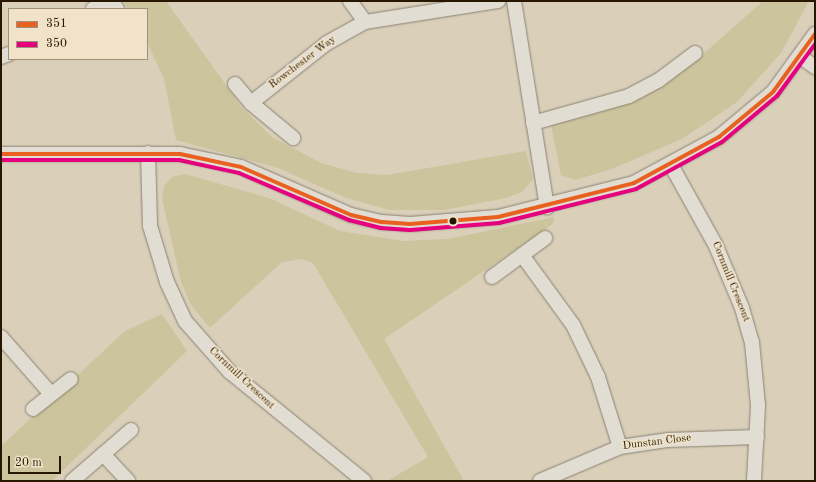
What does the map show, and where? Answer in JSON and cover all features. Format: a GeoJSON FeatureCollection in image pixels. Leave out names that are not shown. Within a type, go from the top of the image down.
{"type":"FeatureCollection","features":[{"type":"Feature","properties":{"kind":"street"},"geometry":{"type":"LineString","coordinates":[[95,8],[106,1]]}},
{"type":"Feature","properties":{"kind":"street"},"geometry":{"type":"LineString","coordinates":[[350,1],[365,22]]}},
{"type":"Feature","properties":{"kind":"street","name":"Rowchester Way"},"geometry":{"type":"LineString","coordinates":[[251,103],[327,42],[365,22],[476,3],[498,1]]}},
{"type":"Feature","properties":{"kind":"street"},"geometry":{"type":"LineString","coordinates":[[514,1],[547,207]]}},
{"type":"Feature","properties":{"kind":"street"},"geometry":{"type":"LineString","coordinates":[[1,154],[180,154],[241,167],[351,215],[382,222],[443,223],[547,207],[634,183],[671,164],[751,114],[801,57],[815,34]]}},
{"type":"Feature","properties":{"kind":"street"},"geometry":{"type":"LineString","coordinates":[[534,123],[629,96],[659,80],[695,53]]}},
{"type":"Feature","properties":{"kind":"street"},"geometry":{"type":"LineString","coordinates":[[801,57],[815,67]]}},
{"type":"Feature","properties":{"kind":"street"},"geometry":{"type":"LineString","coordinates":[[235,84],[251,103],[293,138]]}},
{"type":"Feature","properties":{"kind":"street","name":"Cornmill Crescent"},"geometry":{"type":"LineString","coordinates":[[148,153],[150,226],[169,287],[185,321],[230,372],[364,481]]}},
{"type":"Feature","properties":{"kind":"street","name":"Cornmill Crescent"},"geometry":{"type":"LineString","coordinates":[[671,164],[716,246],[742,308],[758,378],[757,437],[754,481]]}},
{"type":"Feature","properties":{"kind":"street"},"geometry":{"type":"LineString","coordinates":[[492,277],[544,238]]}},
{"type":"Feature","properties":{"kind":"street"},"geometry":{"type":"LineString","coordinates":[[522,255],[573,325],[598,378],[620,447]]}},
{"type":"Feature","properties":{"kind":"street"},"geometry":{"type":"LineString","coordinates":[[1,336],[51,394]]}},
{"type":"Feature","properties":{"kind":"street"},"geometry":{"type":"LineString","coordinates":[[33,409],[71,379]]}},
{"type":"Feature","properties":{"kind":"street"},"geometry":{"type":"LineString","coordinates":[[72,481],[131,430]]}},
{"type":"Feature","properties":{"kind":"street","name":"Dunstan Close"},"geometry":{"type":"LineString","coordinates":[[540,481],[620,447],[668,440],[757,437]]}},
{"type":"Feature","properties":{"kind":"street"},"geometry":{"type":"LineString","coordinates":[[103,454],[128,481]]}},
{"type":"Feature","properties":{"kind":"shaded area"},"geometry":{"type":"Polygon","coordinates":[[[123,1],[166,1],[243,109],[272,137],[321,163],[357,173],[387,175],[526,151],[533,179],[522,192],[506,198],[444,210],[390,210],[346,198],[278,168],[176,140],[164,79],[148,44],[148,8],[127,8],[123,1]]]}},
{"type":"Feature","properties":{"kind":"shaded area"},"geometry":{"type":"Polygon","coordinates":[[[763,1],[809,1],[781,53],[737,102],[682,139],[612,169],[575,180],[561,175],[551,125],[701,56],[763,1]]]}},
{"type":"Feature","properties":{"kind":"shaded area"},"geometry":{"type":"Polygon","coordinates":[[[185,174],[269,198],[340,231],[403,241],[448,239],[554,217],[553,224],[384,339],[464,481],[387,481],[428,457],[313,263],[302,259],[282,262],[210,328],[191,305],[181,282],[162,199],[164,186],[172,177],[185,174]]]}},
{"type":"Feature","properties":{"kind":"shaded area"},"geometry":{"type":"Polygon","coordinates":[[[162,314],[187,351],[52,481],[1,481],[1,446],[125,331],[162,314]]]}},
{"type":"Feature","properties":{"kind":"transit line","name":"351"},"geometry":{"type":"LineString","coordinates":[[1,154],[180,154],[241,167],[351,215],[382,222],[410,224],[498,217],[634,183],[719,137],[773,92],[815,34]]}},
{"type":"Feature","properties":{"kind":"transit line","name":"350"},"geometry":{"type":"LineString","coordinates":[[1,160],[179,160],[239,173],[349,220],[381,228],[410,230],[499,223],[636,189],[722,142],[777,96],[815,44]]}}]}
